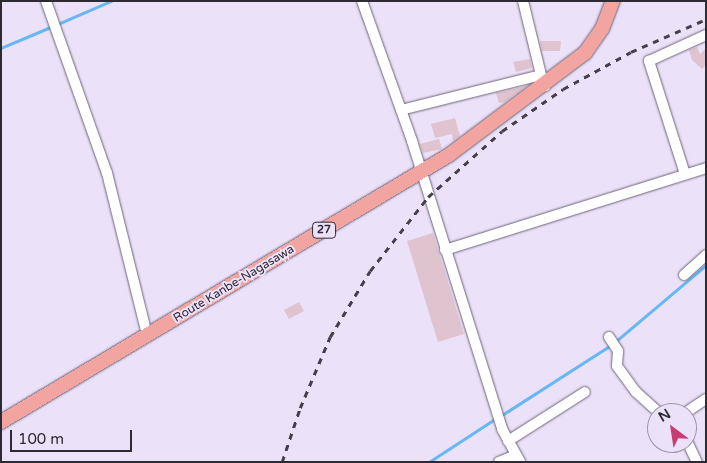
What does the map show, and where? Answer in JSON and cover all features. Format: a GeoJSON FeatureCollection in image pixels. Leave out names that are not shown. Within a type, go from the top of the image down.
{"type":"FeatureCollection","features":[{"type":"Feature","properties":{"kind":"main road","name":"Route Kanbe-Nagasawa"},"geometry":{"type":"LineString","coordinates":[[1,422],[421,174],[543,80],[585,53],[602,28],[613,1]]}},
{"type":"Feature","properties":{"kind":"street"},"geometry":{"type":"LineString","coordinates":[[46,1],[107,173],[147,336]]}},
{"type":"Feature","properties":{"kind":"street"},"geometry":{"type":"LineString","coordinates":[[362,1],[401,110],[500,423],[518,458],[500,462]]}},
{"type":"Feature","properties":{"kind":"street"},"geometry":{"type":"LineString","coordinates":[[401,110],[543,80],[523,1]]}},
{"type":"Feature","properties":{"kind":"street"},"geometry":{"type":"LineString","coordinates":[[684,174],[649,60],[706,35]]}},
{"type":"Feature","properties":{"kind":"street"},"geometry":{"type":"LineString","coordinates":[[445,250],[706,168]]}},
{"type":"Feature","properties":{"kind":"street"},"geometry":{"type":"LineString","coordinates":[[684,275],[706,255]]}},
{"type":"Feature","properties":{"kind":"street"},"geometry":{"type":"LineString","coordinates":[[609,337],[618,351],[617,366],[636,392],[648,403]]}},
{"type":"Feature","properties":{"kind":"street"},"geometry":{"type":"LineString","coordinates":[[508,441],[585,392]]}},
{"type":"Feature","properties":{"kind":"building"},"geometry":{"type":"Polygon","coordinates":[[[540,41],[561,41],[560,51],[542,51],[540,41]]]}},
{"type":"Feature","properties":{"kind":"building"},"geometry":{"type":"Polygon","coordinates":[[[697,47],[700,54],[706,48],[706,65],[702,69],[692,60],[689,50],[697,47]]]}},
{"type":"Feature","properties":{"kind":"building"},"geometry":{"type":"Polygon","coordinates":[[[530,59],[532,68],[516,72],[513,62],[530,59]]]}},
{"type":"Feature","properties":{"kind":"building"},"geometry":{"type":"Polygon","coordinates":[[[527,86],[505,102],[499,103],[496,93],[527,86]]]}},
{"type":"Feature","properties":{"kind":"building"},"geometry":{"type":"Polygon","coordinates":[[[455,118],[460,136],[453,141],[452,134],[435,138],[431,124],[455,118]]]}},
{"type":"Feature","properties":{"kind":"building"},"geometry":{"type":"Polygon","coordinates":[[[439,139],[442,149],[423,153],[420,144],[439,139]]]}},
{"type":"Feature","properties":{"kind":"building"},"geometry":{"type":"Polygon","coordinates":[[[433,233],[464,334],[438,342],[407,241],[433,233]]]}},
{"type":"Feature","properties":{"kind":"building"},"geometry":{"type":"Polygon","coordinates":[[[299,302],[304,311],[289,319],[284,310],[299,302]]]}},
{"type":"Feature","properties":{"kind":"waterway"},"geometry":{"type":"LineString","coordinates":[[58,24],[111,1]]}},
{"type":"Feature","properties":{"kind":"waterway"},"geometry":{"type":"LineString","coordinates":[[1,48],[53,26]]}},
{"type":"Feature","properties":{"kind":"waterway"},"geometry":{"type":"LineString","coordinates":[[615,342],[706,265]]}},
{"type":"Feature","properties":{"kind":"waterway"},"geometry":{"type":"LineString","coordinates":[[502,415],[611,345]]}},
{"type":"Feature","properties":{"kind":"waterway"},"geometry":{"type":"LineString","coordinates":[[429,462],[495,419]]}},
{"type":"Feature","properties":{"kind":"railway"},"geometry":{"type":"LineString","coordinates":[[282,462],[300,408],[330,337],[370,271],[428,197],[502,131],[563,89],[631,52],[706,19]]}}]}
